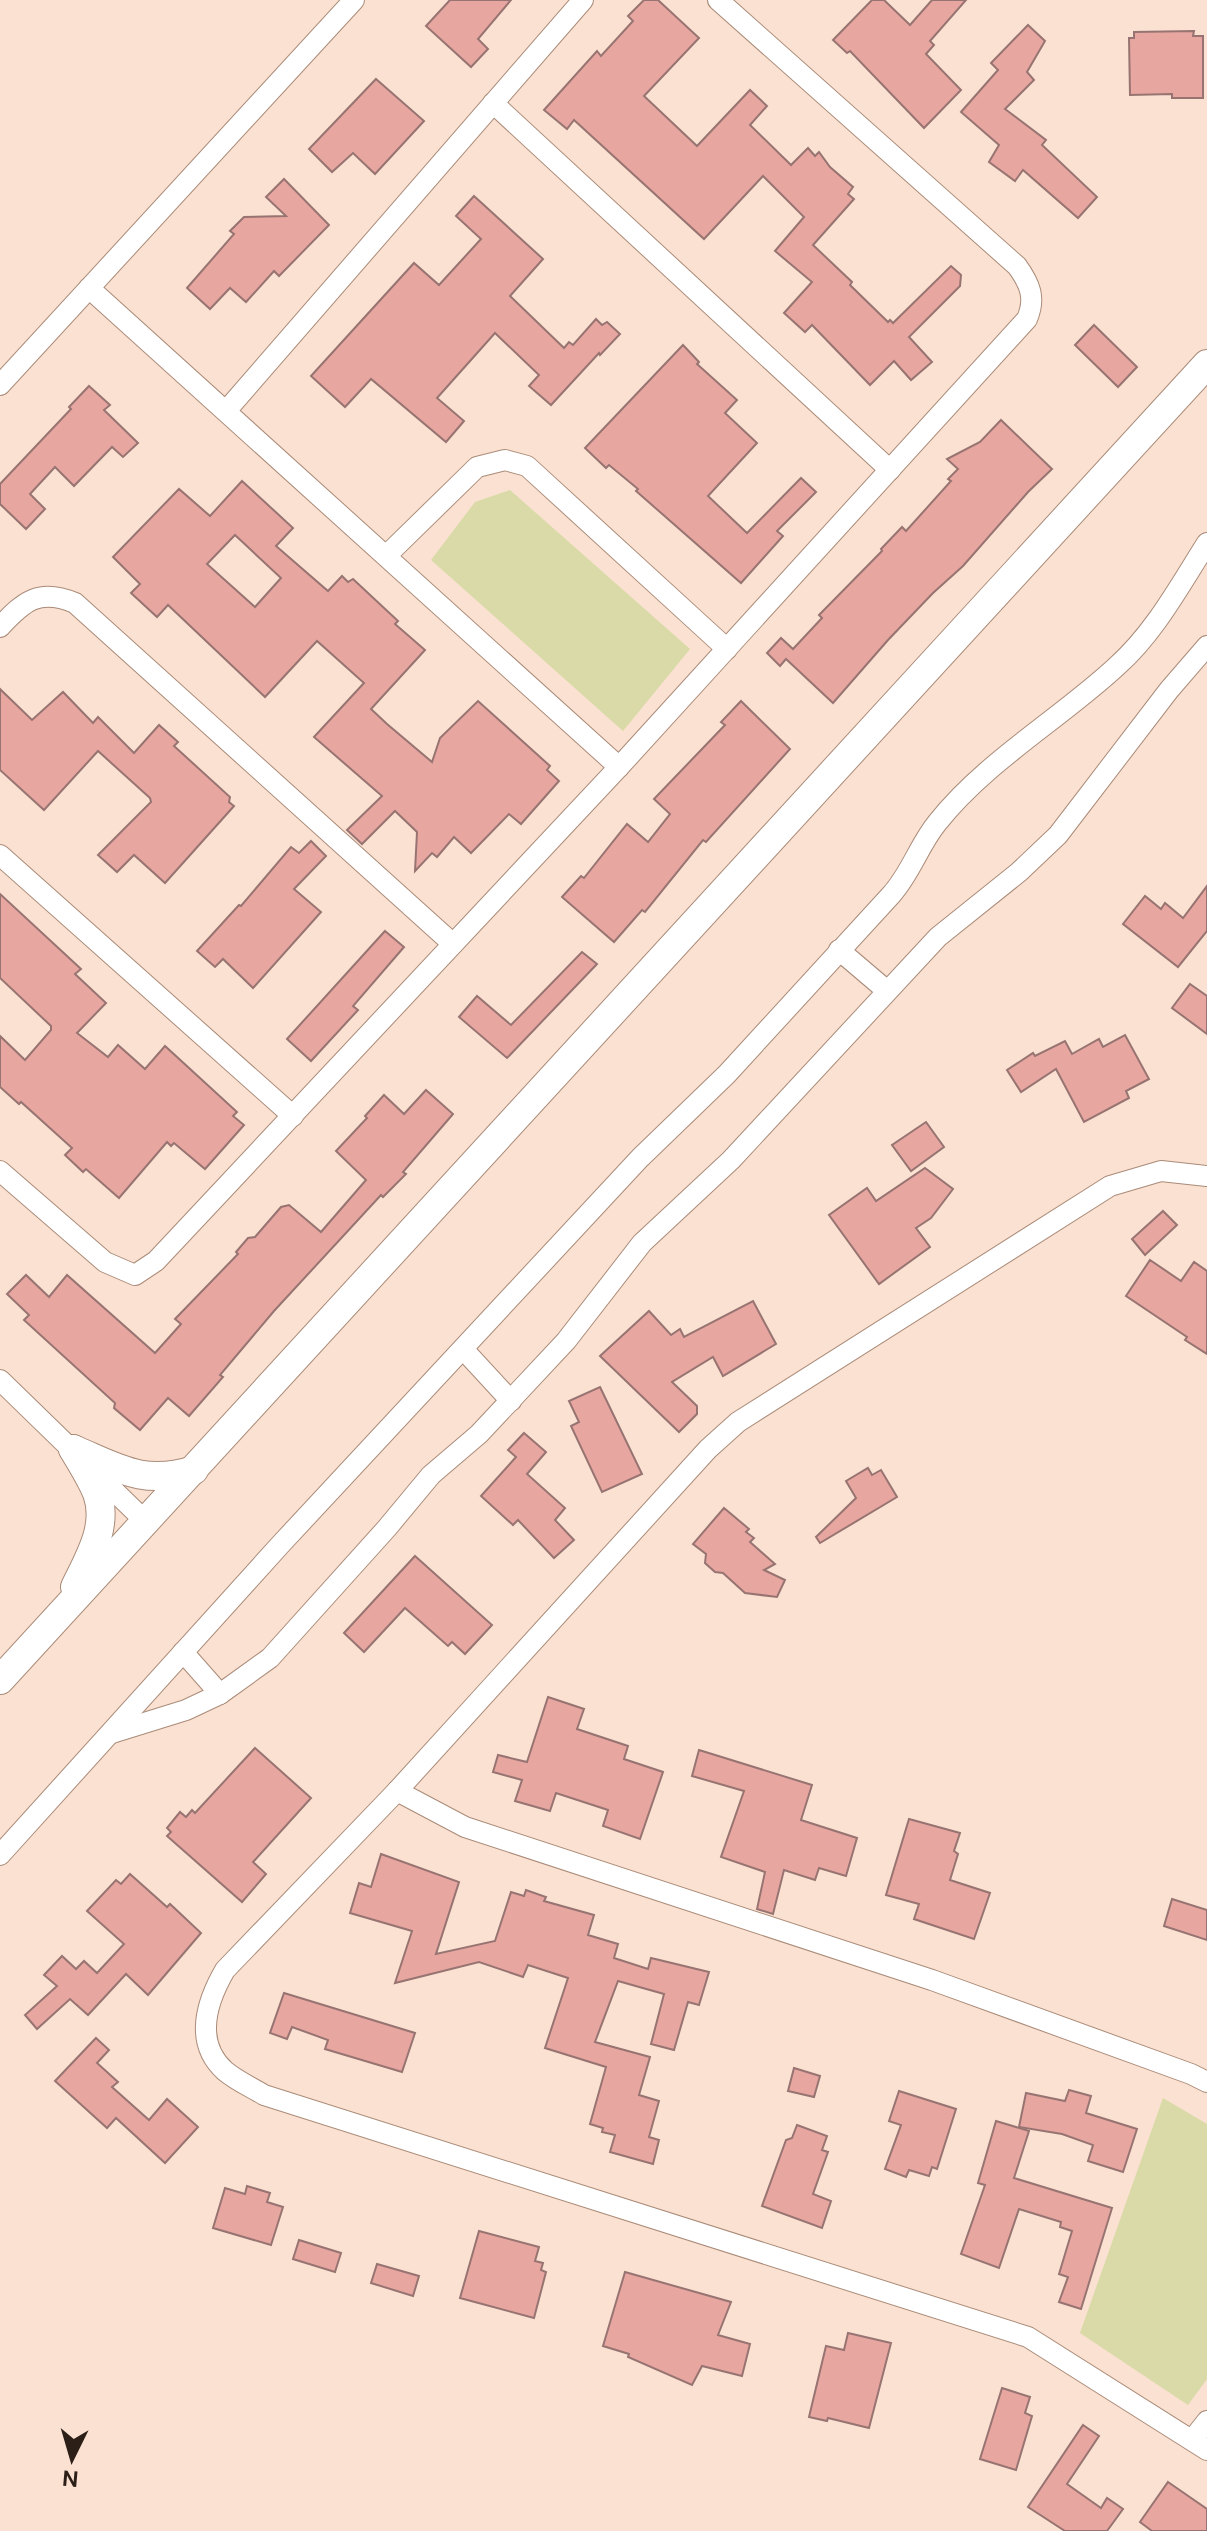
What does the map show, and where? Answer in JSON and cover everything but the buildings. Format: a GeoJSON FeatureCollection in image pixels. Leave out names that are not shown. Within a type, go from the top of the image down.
{"type":"FeatureCollection","features":[{"type":"Feature","properties":{"kind":"main road"},"geometry":{"type":"LineString","coordinates":[[0,1680],[1207,364]]}},
{"type":"Feature","properties":{"kind":"main road"},"geometry":{"type":"LineString","coordinates":[[73,1449],[150,1477],[172,1477],[194,1470]]}},
{"type":"Feature","properties":{"kind":"main road"},"geometry":{"type":"LineString","coordinates":[[65,1610],[99,1536],[101,1522],[97,1492],[73,1449]]}},
{"type":"Feature","properties":{"kind":"street"},"geometry":{"type":"LineString","coordinates":[[0,385],[354,0]]}},
{"type":"Feature","properties":{"kind":"street"},"geometry":{"type":"LineString","coordinates":[[226,411],[583,0]]}},
{"type":"Feature","properties":{"kind":"street"},"geometry":{"type":"LineString","coordinates":[[0,1171],[105,1262],[135,1275],[156,1261],[619,767],[1027,319],[1032,308],[1032,292],[1017,266],[718,0]]}},
{"type":"Feature","properties":{"kind":"street"},"geometry":{"type":"LineString","coordinates":[[493,103],[890,470]]}},
{"type":"Feature","properties":{"kind":"street"},"geometry":{"type":"LineString","coordinates":[[89,288],[619,767]]}},
{"type":"Feature","properties":{"kind":"street"},"geometry":{"type":"LineString","coordinates":[[387,555],[477,467],[505,460],[517,462],[527,466],[727,649]]}},
{"type":"Feature","properties":{"kind":"street"},"geometry":{"type":"LineString","coordinates":[[0,1855],[183,1652],[640,1158],[727,1074],[904,880],[937,823],[1008,753],[1115,669],[1136,648],[1207,543]]}},
{"type":"Feature","properties":{"kind":"street"},"geometry":{"type":"LineString","coordinates":[[0,627],[19,606],[32,599],[61,597],[75,603],[453,944]]}},
{"type":"Feature","properties":{"kind":"street"},"geometry":{"type":"LineString","coordinates":[[112,1733],[186,1710],[220,1694],[270,1658],[431,1475],[479,1434],[566,1341],[642,1243],[753,1137],[938,937],[1019,872],[1058,835],[1177,680],[1207,646]]}},
{"type":"Feature","properties":{"kind":"street"},"geometry":{"type":"LineString","coordinates":[[0,855],[293,1116]]}},
{"type":"Feature","properties":{"kind":"street"},"geometry":{"type":"LineString","coordinates":[[839,950],[886,990]]}},
{"type":"Feature","properties":{"kind":"street"},"geometry":{"type":"LineString","coordinates":[[1207,1176],[1161,1171],[1110,1186],[738,1422],[708,1449],[397,1791],[225,1970],[211,1993],[205,2016],[210,2048],[223,2069],[264,2095],[1028,2337],[1200,2445],[1207,2421]]}},
{"type":"Feature","properties":{"kind":"street"},"geometry":{"type":"LineString","coordinates":[[463,1349],[511,1401]]}},
{"type":"Feature","properties":{"kind":"street"},"geometry":{"type":"LineString","coordinates":[[0,1380],[146,1522]]}},
{"type":"Feature","properties":{"kind":"street"},"geometry":{"type":"LineString","coordinates":[[183,1652],[220,1694]]}},
{"type":"Feature","properties":{"kind":"street"},"geometry":{"type":"LineString","coordinates":[[397,1791],[465,1827],[932,1980],[1207,2082]]}},
{"type":"Feature","properties":{"kind":"green space"},"geometry":{"type":"Polygon","coordinates":[[[510,490],[690,649],[623,731],[431,560],[475,502],[510,490]]]}},
{"type":"Feature","properties":{"kind":"green space"},"geometry":{"type":"Polygon","coordinates":[[[1163,2098],[1207,2124],[1207,2379],[1188,2405],[1080,2333],[1163,2098]]]}}]}
